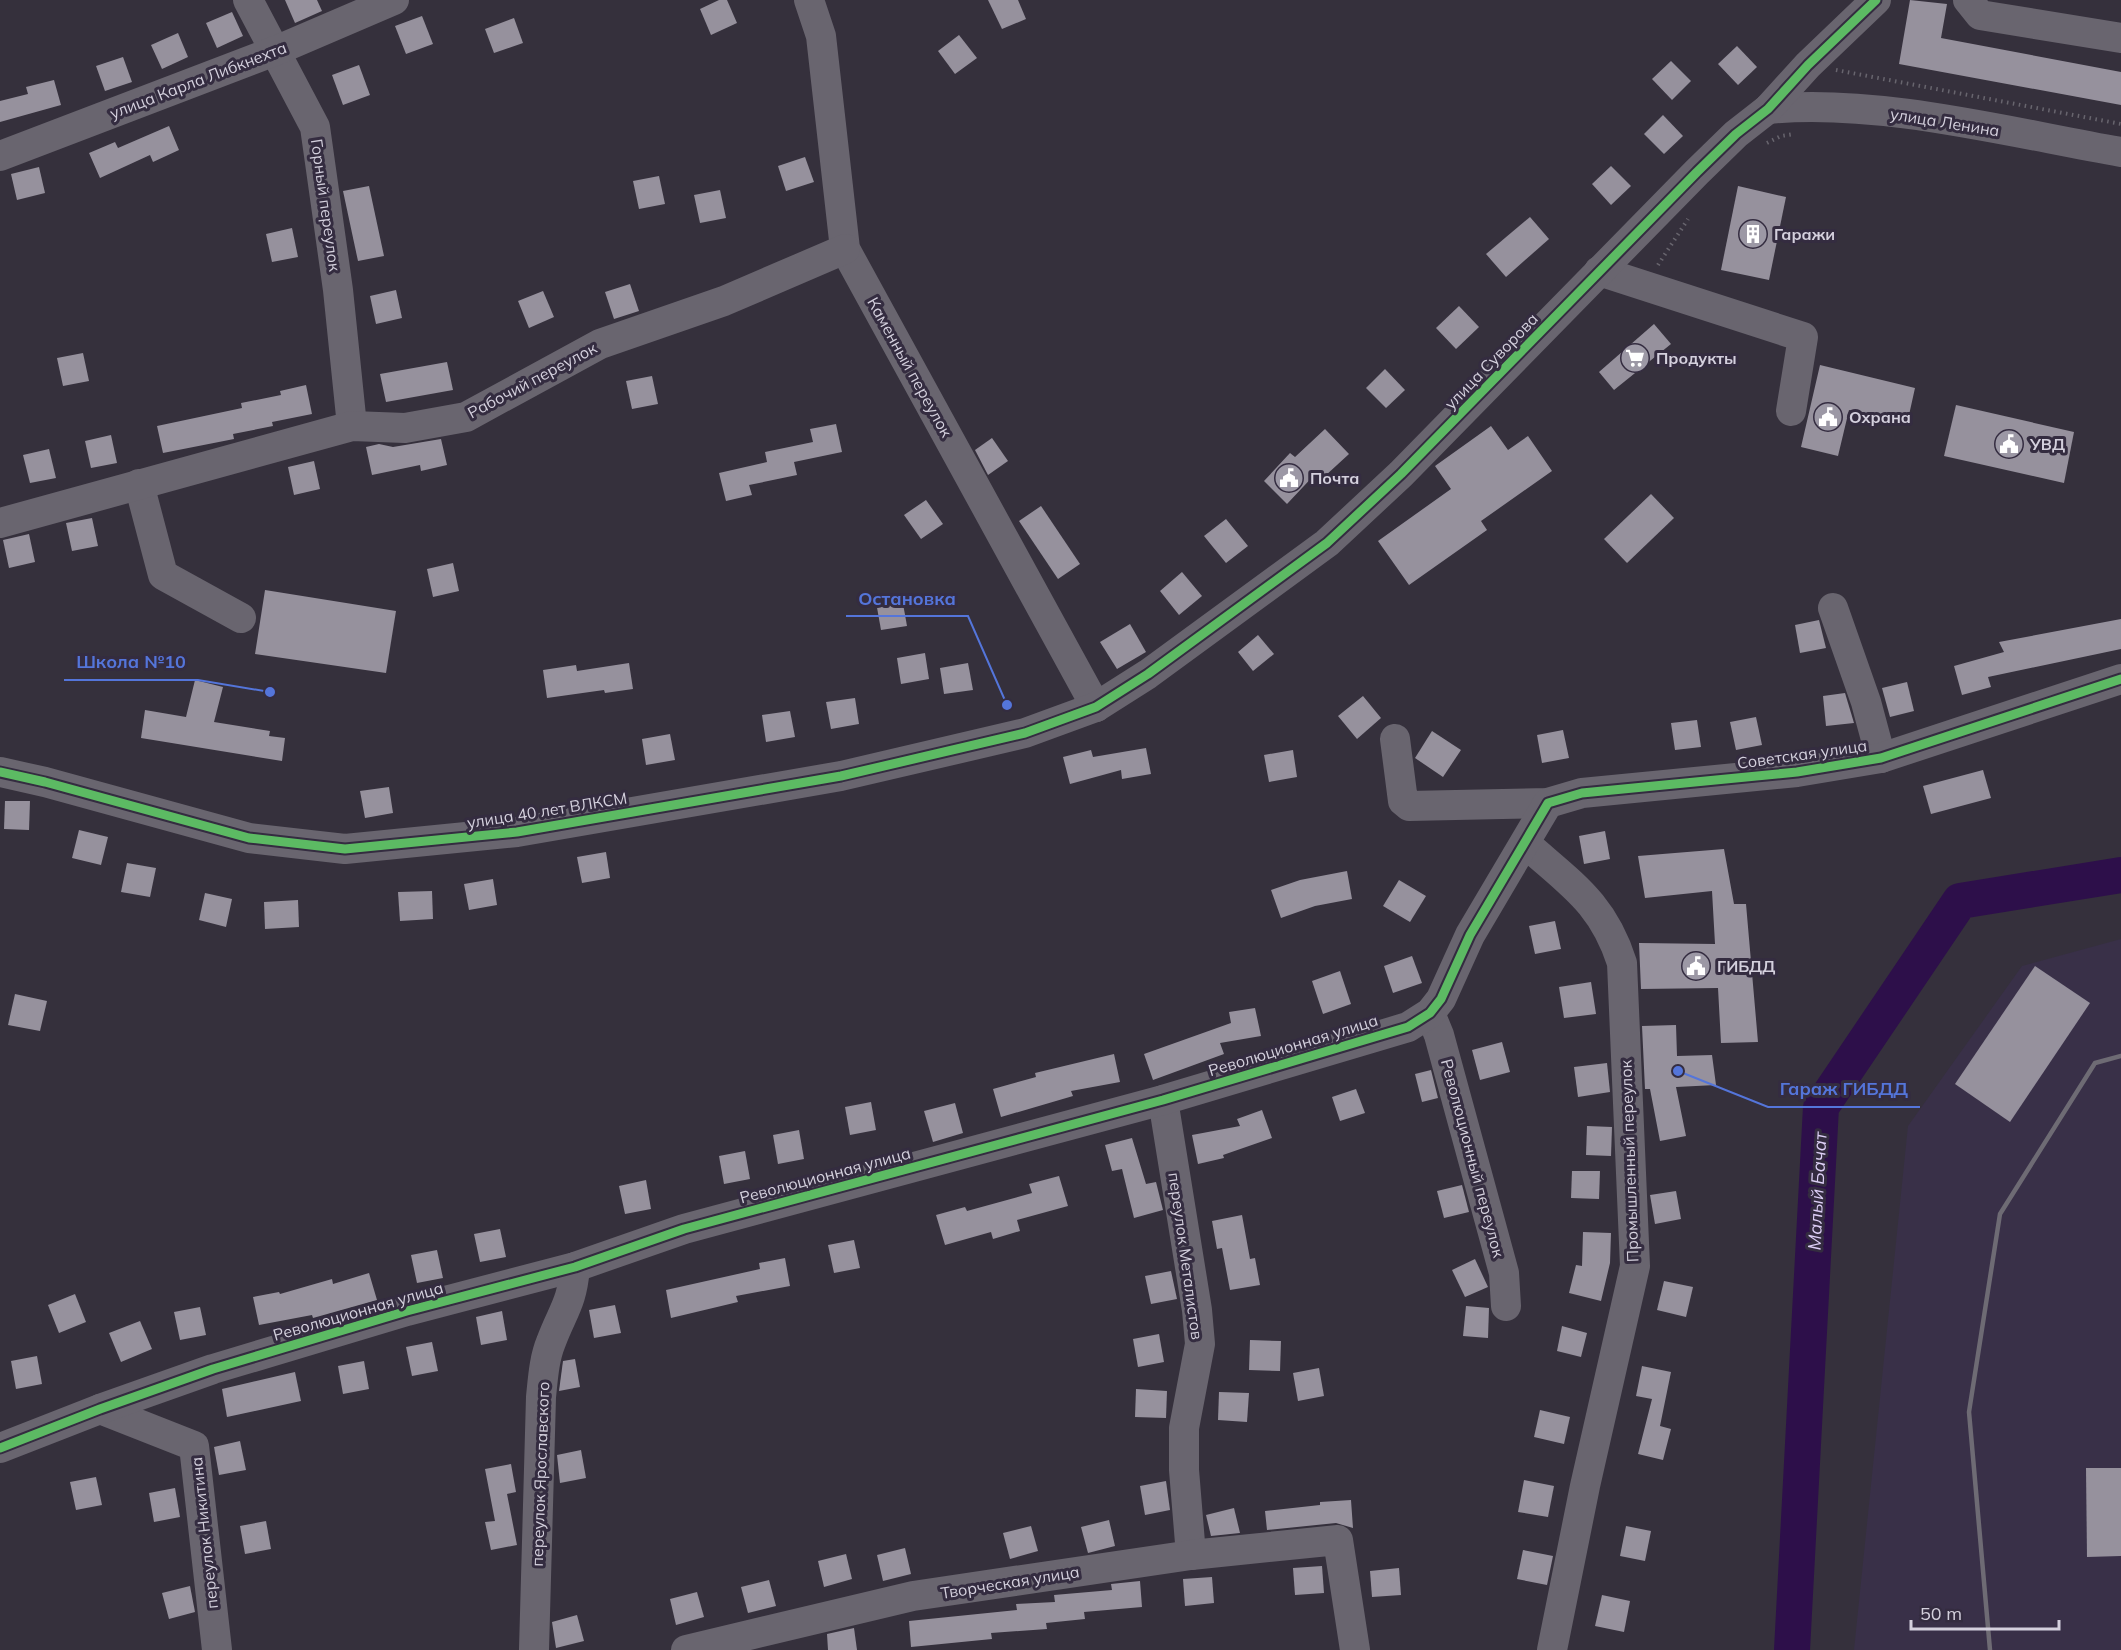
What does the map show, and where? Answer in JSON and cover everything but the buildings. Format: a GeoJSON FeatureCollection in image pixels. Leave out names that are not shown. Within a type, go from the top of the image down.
{"type":"FeatureCollection","features":[{"type":"Feature","properties":{"kind":"street","name":"Горный переулок"},"geometry":{"type":"LineString","coordinates":[[248,0],[315,127],[338,291],[352,426]]}},
{"type":"Feature","properties":{"kind":"street","name":"улица Карла Либкнехта"},"geometry":{"type":"LineString","coordinates":[[0,156],[275,51],[394,0]]}},
{"type":"Feature","properties":{"kind":"street","name":"Каменный переулок"},"geometry":{"type":"LineString","coordinates":[[809,0],[821,36],[845,249],[1096,707]]}},
{"type":"Feature","properties":{"kind":"street","name":"улица Суворова"},"geometry":{"type":"LineString","coordinates":[[1096,707],[1148,674],[1327,543],[1401,474],[1736,134],[1768,109],[1808,65],[1876,0]]}},
{"type":"Feature","properties":{"kind":"street"},"geometry":{"type":"LineString","coordinates":[[1968,0],[1980,15],[2121,38]]}},
{"type":"Feature","properties":{"kind":"street","name":"улица Ленина"},"geometry":{"type":"LineString","coordinates":[[1768,109],[1800,106],[1863,110],[1939,120],[2121,152]]}},
{"type":"Feature","properties":{"kind":"street","name":"Рабочий переулок"},"geometry":{"type":"LineString","coordinates":[[0,523],[352,426],[405,428],[466,417],[600,344],[724,301],[845,249]]}},
{"type":"Feature","properties":{"kind":"street"},"geometry":{"type":"LineString","coordinates":[[1599,271],[1803,337],[1791,411]]}},
{"type":"Feature","properties":{"kind":"street"},"geometry":{"type":"LineString","coordinates":[[139,484],[164,575],[241,618]]}},
{"type":"Feature","properties":{"kind":"street"},"geometry":{"type":"LineString","coordinates":[[1833,608],[1866,702],[1881,758]]}},
{"type":"Feature","properties":{"kind":"street","name":"Советская улица"},"geometry":{"type":"LineString","coordinates":[[1395,739],[1403,801],[1409,806],[1548,803],[1582,793],[1797,772],[1881,758],[2121,679]]}},
{"type":"Feature","properties":{"kind":"street","name":"улица 40 лет ВЛКСМ"},"geometry":{"type":"LineString","coordinates":[[0,772],[45,782],[249,838],[345,849],[517,832],[841,776],[1015,736],[1096,707]]}},
{"type":"Feature","properties":{"kind":"street","name":"Революционная улица"},"geometry":{"type":"LineString","coordinates":[[0,1448],[100,1408],[213,1369],[407,1311],[575,1267],[684,1229],[1163,1100],[1408,1027],[1430,1013],[1441,999],[1470,935],[1526,844],[1548,803]]}},
{"type":"Feature","properties":{"kind":"street","name":"Промышленный переулок"},"geometry":{"type":"LineString","coordinates":[[1526,844],[1591,902],[1612,934],[1622,963],[1635,1266],[1585,1486],[1552,1650]]}},
{"type":"Feature","properties":{"kind":"street","name":"Революционный переулок"},"geometry":{"type":"LineString","coordinates":[[1430,1013],[1439,1035],[1504,1273],[1506,1306]]}},
{"type":"Feature","properties":{"kind":"street","name":"переулок Металистов"},"geometry":{"type":"LineString","coordinates":[[1163,1100],[1197,1310],[1200,1344],[1184,1428],[1184,1470],[1191,1554]]}},
{"type":"Feature","properties":{"kind":"street","name":"переулок Ярославского"},"geometry":{"type":"LineString","coordinates":[[534,1650],[541,1396],[545,1359],[570,1301],[575,1267]]}},
{"type":"Feature","properties":{"kind":"street","name":"переулок Никитина"},"geometry":{"type":"LineString","coordinates":[[100,1408],[194,1446],[217,1650]]}},
{"type":"Feature","properties":{"kind":"street","name":"Творческая улица"},"geometry":{"type":"LineString","coordinates":[[686,1650],[914,1596],[1191,1554],[1338,1540],[1355,1650]]}},
{"type":"Feature","properties":{"kind":"path"},"geometry":{"type":"LineString","coordinates":[[1808,65],[2121,124]]}},
{"type":"Feature","properties":{"kind":"path"},"geometry":{"type":"LineString","coordinates":[[1762,146],[1781,136],[1801,133]]}},
{"type":"Feature","properties":{"kind":"path"},"geometry":{"type":"LineString","coordinates":[[1645,285],[1689,217]]}},
{"type":"Feature","properties":{"kind":"shaded area"},"geometry":{"type":"Polygon","coordinates":[[[2121,939],[2121,1650],[1854,1650],[1908,1126],[2022,966],[2121,939]]]}},
{"type":"Feature","properties":{"kind":"waterway","name":"Малый Бачат"},"geometry":{"type":"LineString","coordinates":[[1792,1650],[1821,1107],[1960,901],[2121,875]]}},
{"type":"Feature","properties":{"kind":"railway"},"geometry":{"type":"LineString","coordinates":[[1990,1650],[1969,1412],[2000,1214],[2095,1063],[2121,1056]]}},
{"type":"Feature","properties":{"kind":"cycle path"},"geometry":{"type":"LineString","coordinates":[[0,772],[45,782],[249,838],[345,849],[517,832],[841,776],[1025,733],[1096,707],[1148,674],[1327,543],[1401,474],[1697,172],[1736,134],[1768,109],[1808,65],[1876,0]]}},
{"type":"Feature","properties":{"kind":"cycle path"},"geometry":{"type":"LineString","coordinates":[[0,1448],[213,1369],[407,1311],[575,1267],[684,1229],[1163,1100],[1408,1027],[1430,1013],[1441,999],[1470,935],[1548,803],[1582,793],[1797,772],[1881,758],[2121,679]]}},
{"type":"Feature","properties":{"kind":"place","name":"Гаражи"},"geometry":{"type":"Point","coordinates":[1753,234]}},
{"type":"Feature","properties":{"kind":"place","name":"Продукты"},"geometry":{"type":"Point","coordinates":[1635,358]}},
{"type":"Feature","properties":{"kind":"place","name":"Охрана"},"geometry":{"type":"Point","coordinates":[1828,417]}},
{"type":"Feature","properties":{"kind":"place","name":"УВД"},"geometry":{"type":"Point","coordinates":[2009,444]}},
{"type":"Feature","properties":{"kind":"place","name":"Почта"},"geometry":{"type":"Point","coordinates":[1289,478]}},
{"type":"Feature","properties":{"kind":"place","name":"Школа №10"},"geometry":{"type":"Point","coordinates":[270,692]}},
{"type":"Feature","properties":{"kind":"place","name":"Остановка"},"geometry":{"type":"Point","coordinates":[1007,705]}},
{"type":"Feature","properties":{"kind":"place","name":"ГИБДД"},"geometry":{"type":"Point","coordinates":[1696,966]}},
{"type":"Feature","properties":{"kind":"place","name":"Гараж ГИБДД"},"geometry":{"type":"Point","coordinates":[1678,1071]}}]}
